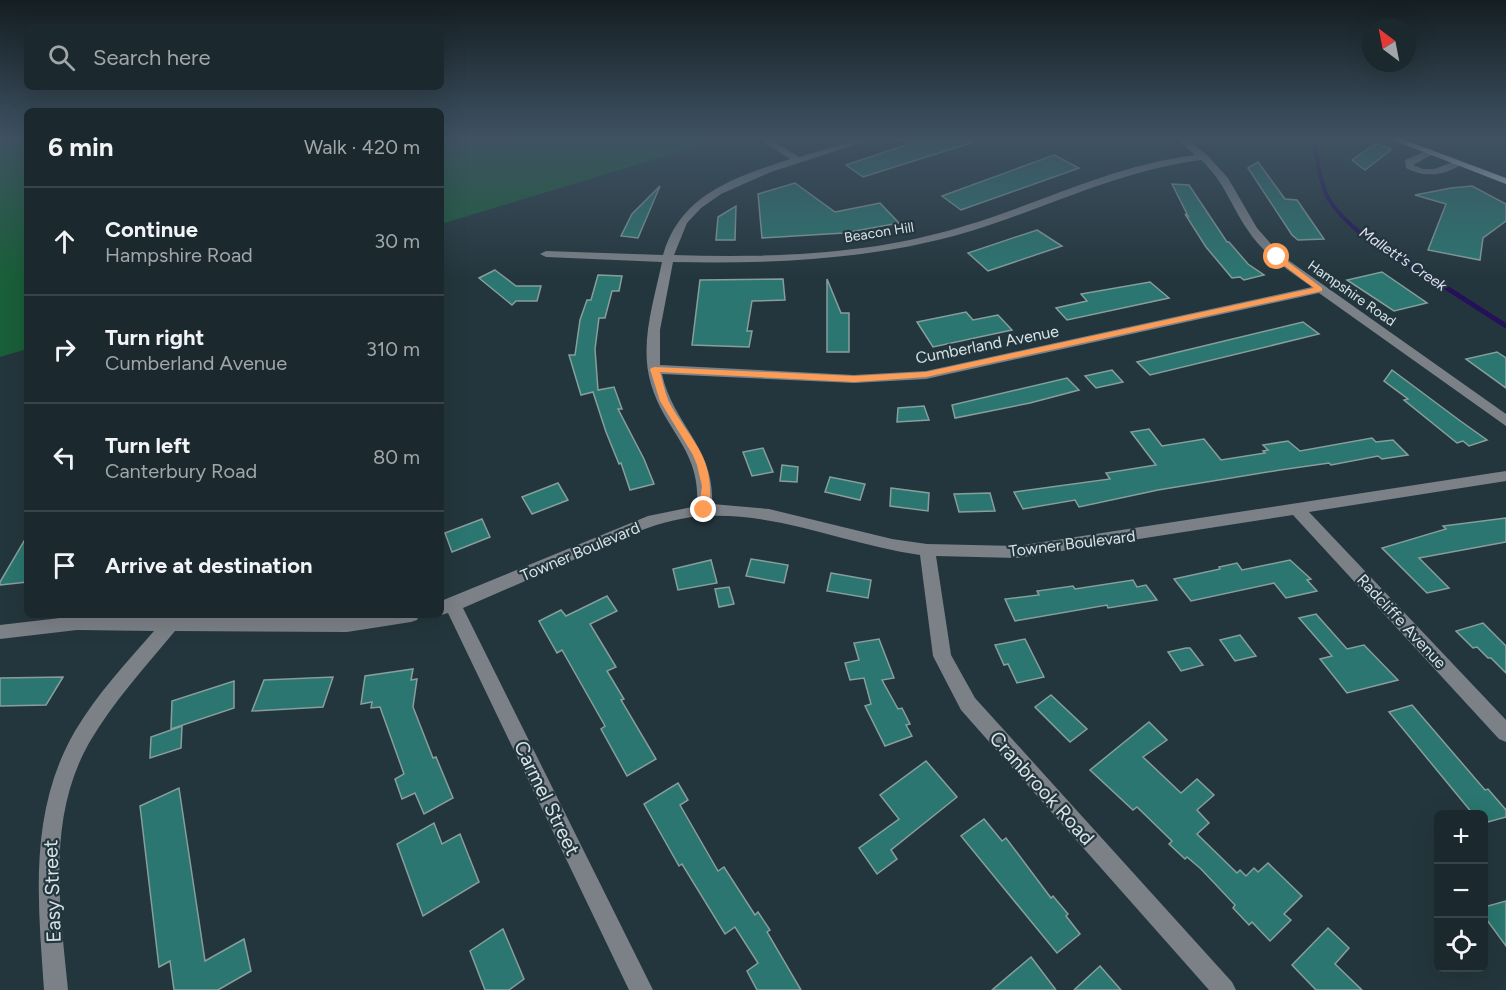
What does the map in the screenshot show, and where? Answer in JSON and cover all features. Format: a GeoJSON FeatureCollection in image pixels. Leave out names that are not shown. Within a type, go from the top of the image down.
{"type":"FeatureCollection","features":[{"type":"Feature","properties":{"kind":"street"},"geometry":{"type":"LineString","coordinates":[[704,510],[706,486],[702,465],[698,454],[664,401],[654,369],[652,328],[676,232],[683,220],[707,197],[732,185]]}},
{"type":"Feature","properties":{"kind":"street","name":"Beacon Hill"},"geometry":{"type":"LineString","coordinates":[[546,254],[669,259],[787,258],[842,253],[923,240],[1004,218],[1091,185]]}},
{"type":"Feature","properties":{"kind":"street","name":"Hampshire Road"},"geometry":{"type":"LineString","coordinates":[[1228,185],[1244,217],[1277,257],[1506,421]]}},
{"type":"Feature","properties":{"kind":"street","name":"Cumberland Avenue"},"geometry":{"type":"LineString","coordinates":[[654,369],[854,379],[926,375],[1320,289]]}},
{"type":"Feature","properties":{"kind":"street","name":"Towner Boulevard"},"geometry":{"type":"LineString","coordinates":[[447,607],[653,520],[704,510],[769,515],[892,545],[927,550],[1017,552],[1506,476]]}},
{"type":"Feature","properties":{"kind":"street","name":"Radcliffe Avenue"},"geometry":{"type":"LineString","coordinates":[[1298,510],[1506,734]]}},
{"type":"Feature","properties":{"kind":"street","name":"Cranbrook Road"},"geometry":{"type":"LineString","coordinates":[[927,550],[942,656],[968,704],[1224,990]]}},
{"type":"Feature","properties":{"kind":"street","name":"Carmel Street"},"geometry":{"type":"LineString","coordinates":[[447,607],[641,990]]}},
{"type":"Feature","properties":{"kind":"street"},"geometry":{"type":"LineString","coordinates":[[0,632],[77,623],[175,619],[346,625],[392,618]]}},
{"type":"Feature","properties":{"kind":"street","name":"Easy Street"},"geometry":{"type":"LineString","coordinates":[[56,990],[47,878],[52,811],[65,772],[83,735],[105,702],[175,619]]}},
{"type":"Feature","properties":{"kind":"green space"},"geometry":{"type":"Polygon","coordinates":[[[0,185],[24,185],[24,350],[0,357],[0,185]]]}},
{"type":"Feature","properties":{"kind":"green space"},"geometry":{"type":"Polygon","coordinates":[[[444,185],[569,185],[444,223],[444,185]]]}},
{"type":"Feature","properties":{"kind":"building"},"geometry":{"type":"Polygon","coordinates":[[[788,185],[798,185],[835,212],[880,203],[899,223],[844,233],[762,238],[758,194],[788,185]]]}},
{"type":"Feature","properties":{"kind":"building"},"geometry":{"type":"Polygon","coordinates":[[[972,185],[1031,185],[961,210],[942,196],[972,185]]]}},
{"type":"Feature","properties":{"kind":"building"},"geometry":{"type":"Polygon","coordinates":[[[1173,185],[1189,185],[1227,242],[1248,264],[1264,275],[1244,280],[1240,277],[1232,278],[1206,247],[1185,214],[1188,216],[1173,185]]]}},
{"type":"Feature","properties":{"kind":"building"},"geometry":{"type":"Polygon","coordinates":[[[1259,185],[1275,185],[1285,199],[1297,200],[1324,239],[1298,240],[1292,235],[1259,185]]]}},
{"type":"Feature","properties":{"kind":"building"},"geometry":{"type":"Polygon","coordinates":[[[660,186],[638,238],[621,236],[632,214],[660,186]]]}},
{"type":"Feature","properties":{"kind":"building"},"geometry":{"type":"Polygon","coordinates":[[[1472,186],[1506,204],[1506,221],[1483,238],[1480,260],[1428,250],[1446,204],[1415,195],[1472,186]]]}},
{"type":"Feature","properties":{"kind":"building"},"geometry":{"type":"Polygon","coordinates":[[[736,206],[735,240],[716,240],[718,217],[736,206]]]}},
{"type":"Feature","properties":{"kind":"building"},"geometry":{"type":"Polygon","coordinates":[[[1037,230],[1062,246],[988,271],[968,253],[1037,230]]]}},
{"type":"Feature","properties":{"kind":"building"},"geometry":{"type":"Polygon","coordinates":[[[495,270],[516,286],[541,286],[537,301],[516,301],[512,305],[479,278],[495,270]]]}},
{"type":"Feature","properties":{"kind":"building"},"geometry":{"type":"Polygon","coordinates":[[[1382,272],[1427,303],[1394,311],[1347,280],[1382,272]]]}},
{"type":"Feature","properties":{"kind":"building"},"geometry":{"type":"Polygon","coordinates":[[[598,275],[622,276],[619,291],[612,291],[605,318],[599,318],[595,349],[598,390],[614,387],[622,409],[618,409],[644,459],[654,484],[630,490],[621,463],[619,464],[606,432],[593,392],[581,395],[569,355],[575,355],[580,320],[587,300],[591,300],[598,275]]]}},
{"type":"Feature","properties":{"kind":"building"},"geometry":{"type":"Polygon","coordinates":[[[783,279],[785,300],[752,301],[747,331],[752,331],[749,347],[692,345],[700,280],[783,279]]]}},
{"type":"Feature","properties":{"kind":"building"},"geometry":{"type":"Polygon","coordinates":[[[827,279],[841,313],[849,313],[849,352],[827,352],[827,279]]]}},
{"type":"Feature","properties":{"kind":"building"},"geometry":{"type":"Polygon","coordinates":[[[1150,282],[1169,298],[1067,320],[1056,308],[1087,301],[1081,294],[1150,282]]]}},
{"type":"Feature","properties":{"kind":"building"},"geometry":{"type":"Polygon","coordinates":[[[966,312],[973,320],[998,315],[1012,330],[933,347],[917,322],[966,312]]]}},
{"type":"Feature","properties":{"kind":"building"},"geometry":{"type":"Polygon","coordinates":[[[1303,322],[1319,334],[1150,375],[1137,362],[1303,322]]]}},
{"type":"Feature","properties":{"kind":"building"},"geometry":{"type":"Polygon","coordinates":[[[1497,352],[1506,358],[1506,388],[1466,359],[1497,352]]]}},
{"type":"Feature","properties":{"kind":"building"},"geometry":{"type":"Polygon","coordinates":[[[1112,370],[1123,382],[1096,388],[1085,376],[1112,370]]]}},
{"type":"Feature","properties":{"kind":"building"},"geometry":{"type":"Polygon","coordinates":[[[1392,370],[1487,440],[1469,446],[1463,441],[1457,443],[1404,400],[1408,399],[1384,381],[1392,370]]]}},
{"type":"Feature","properties":{"kind":"building"},"geometry":{"type":"Polygon","coordinates":[[[1067,378],[1079,390],[1030,403],[955,418],[952,405],[1067,378]]]}},
{"type":"Feature","properties":{"kind":"building"},"geometry":{"type":"Polygon","coordinates":[[[924,406],[929,420],[897,422],[898,408],[924,406]]]}},
{"type":"Feature","properties":{"kind":"building"},"geometry":{"type":"Polygon","coordinates":[[[1149,429],[1162,446],[1204,439],[1221,460],[1265,453],[1263,451],[1268,450],[1263,445],[1288,441],[1300,451],[1372,438],[1376,442],[1393,440],[1408,455],[1382,459],[1378,456],[1331,465],[1329,463],[1280,470],[1158,490],[1079,507],[1075,500],[1023,509],[1014,492],[1110,479],[1106,473],[1156,465],[1131,432],[1149,429]]]}},
{"type":"Feature","properties":{"kind":"building"},"geometry":{"type":"Polygon","coordinates":[[[763,448],[773,472],[752,476],[743,452],[763,448]]]}},
{"type":"Feature","properties":{"kind":"building"},"geometry":{"type":"Polygon","coordinates":[[[782,465],[798,467],[797,482],[780,481],[782,465]]]}},
{"type":"Feature","properties":{"kind":"building"},"geometry":{"type":"Polygon","coordinates":[[[830,477],[865,484],[860,500],[825,492],[830,477]]]}},
{"type":"Feature","properties":{"kind":"building"},"geometry":{"type":"Polygon","coordinates":[[[558,483],[568,500],[532,514],[522,497],[558,483]]]}},
{"type":"Feature","properties":{"kind":"building"},"geometry":{"type":"Polygon","coordinates":[[[891,488],[929,493],[928,511],[890,506],[891,488]]]}},
{"type":"Feature","properties":{"kind":"building"},"geometry":{"type":"Polygon","coordinates":[[[990,493],[995,511],[959,512],[954,494],[990,493]]]}},
{"type":"Feature","properties":{"kind":"building"},"geometry":{"type":"Polygon","coordinates":[[[1506,518],[1506,542],[1419,558],[1449,588],[1427,593],[1382,548],[1446,529],[1443,526],[1506,518]]]}},
{"type":"Feature","properties":{"kind":"building"},"geometry":{"type":"Polygon","coordinates":[[[482,519],[490,537],[452,552],[445,533],[482,519]]]}},
{"type":"Feature","properties":{"kind":"building"},"geometry":{"type":"Polygon","coordinates":[[[24,541],[24,582],[0,585],[24,541]]]}},
{"type":"Feature","properties":{"kind":"building"},"geometry":{"type":"Polygon","coordinates":[[[751,559],[788,565],[784,583],[746,576],[751,559]]]}},
{"type":"Feature","properties":{"kind":"building"},"geometry":{"type":"Polygon","coordinates":[[[711,560],[717,583],[678,590],[673,569],[711,560]]]}},
{"type":"Feature","properties":{"kind":"building"},"geometry":{"type":"Polygon","coordinates":[[[1290,560],[1311,579],[1307,580],[1317,591],[1286,598],[1274,583],[1191,601],[1174,579],[1237,563],[1242,570],[1290,560]]]}},
{"type":"Feature","properties":{"kind":"building"},"geometry":{"type":"Polygon","coordinates":[[[831,573],[871,580],[868,598],[827,591],[831,573]]]}},
{"type":"Feature","properties":{"kind":"building"},"geometry":{"type":"Polygon","coordinates":[[[1133,580],[1137,587],[1146,585],[1157,600],[1108,608],[1107,605],[1015,621],[1005,599],[1039,595],[1037,591],[1073,586],[1075,589],[1133,580]]]}},
{"type":"Feature","properties":{"kind":"building"},"geometry":{"type":"Polygon","coordinates":[[[729,587],[734,604],[719,607],[715,589],[729,587]]]}},
{"type":"Feature","properties":{"kind":"building"},"geometry":{"type":"Polygon","coordinates":[[[607,596],[617,611],[590,624],[616,667],[607,671],[624,699],[621,700],[656,759],[627,776],[601,729],[605,726],[562,650],[557,653],[539,621],[561,610],[566,616],[607,596]]]}},
{"type":"Feature","properties":{"kind":"building"},"geometry":{"type":"Polygon","coordinates":[[[1316,614],[1347,649],[1364,645],[1398,680],[1347,693],[1320,659],[1332,656],[1299,618],[1316,614]]]}},
{"type":"Feature","properties":{"kind":"building"},"geometry":{"type":"Polygon","coordinates":[[[1483,623],[1506,646],[1506,673],[1477,647],[1473,648],[1456,631],[1483,623]]]}},
{"type":"Feature","properties":{"kind":"building"},"geometry":{"type":"Polygon","coordinates":[[[1240,635],[1256,656],[1235,661],[1220,640],[1240,635]]]}},
{"type":"Feature","properties":{"kind":"building"},"geometry":{"type":"Polygon","coordinates":[[[879,639],[894,678],[882,680],[898,709],[902,708],[910,724],[906,725],[912,736],[885,746],[865,706],[871,704],[864,678],[850,680],[845,663],[859,660],[854,643],[879,639]]]}},
{"type":"Feature","properties":{"kind":"building"},"geometry":{"type":"Polygon","coordinates":[[[1025,639],[1044,677],[1017,683],[1008,664],[1004,665],[995,645],[1025,639]]]}},
{"type":"Feature","properties":{"kind":"building"},"geometry":{"type":"Polygon","coordinates":[[[1190,648],[1203,665],[1181,671],[1168,652],[1190,648]]]}},
{"type":"Feature","properties":{"kind":"building"},"geometry":{"type":"Polygon","coordinates":[[[413,669],[411,680],[417,679],[413,707],[433,758],[436,757],[453,798],[424,814],[415,793],[402,799],[395,779],[404,774],[380,707],[371,708],[372,702],[361,704],[365,676],[413,669]]]}},
{"type":"Feature","properties":{"kind":"building"},"geometry":{"type":"Polygon","coordinates":[[[63,677],[46,705],[0,706],[0,678],[63,677]]]}},
{"type":"Feature","properties":{"kind":"building"},"geometry":{"type":"Polygon","coordinates":[[[333,677],[323,707],[252,711],[264,680],[333,677]]]}},
{"type":"Feature","properties":{"kind":"building"},"geometry":{"type":"Polygon","coordinates":[[[234,681],[234,708],[171,729],[172,701],[234,681]]]}},
{"type":"Feature","properties":{"kind":"building"},"geometry":{"type":"Polygon","coordinates":[[[1051,695],[1087,729],[1070,742],[1035,707],[1051,695]]]}},
{"type":"Feature","properties":{"kind":"building"},"geometry":{"type":"Polygon","coordinates":[[[1412,705],[1485,790],[1488,789],[1506,810],[1506,817],[1488,822],[1488,810],[1470,810],[1389,712],[1412,705]]]}},
{"type":"Feature","properties":{"kind":"building"},"geometry":{"type":"Polygon","coordinates":[[[1149,722],[1167,740],[1143,757],[1181,793],[1197,779],[1214,795],[1197,810],[1209,823],[1197,834],[1237,873],[1240,870],[1246,876],[1254,868],[1258,872],[1268,863],[1302,896],[1284,914],[1291,920],[1270,941],[1252,922],[1249,925],[1233,908],[1235,905],[1201,869],[1187,857],[1185,859],[1169,844],[1172,841],[1137,807],[1133,810],[1090,770],[1149,722]]]}},
{"type":"Feature","properties":{"kind":"building"},"geometry":{"type":"Polygon","coordinates":[[[182,726],[181,748],[150,758],[151,737],[182,726]]]}},
{"type":"Feature","properties":{"kind":"building"},"geometry":{"type":"Polygon","coordinates":[[[926,761],[957,797],[891,850],[897,859],[877,874],[859,848],[899,819],[880,795],[926,761]]]}},
{"type":"Feature","properties":{"kind":"building"},"geometry":{"type":"Polygon","coordinates":[[[678,783],[688,800],[680,805],[718,871],[724,867],[755,915],[758,912],[770,930],[767,932],[801,990],[757,990],[747,971],[758,963],[735,927],[725,934],[682,864],[679,866],[644,804],[678,783]]]}},
{"type":"Feature","properties":{"kind":"building"},"geometry":{"type":"Polygon","coordinates":[[[179,788],[205,961],[244,939],[251,971],[218,990],[174,990],[170,961],[159,967],[140,806],[179,788]]]}},
{"type":"Feature","properties":{"kind":"building"},"geometry":{"type":"Polygon","coordinates":[[[984,819],[1002,841],[1006,838],[1051,898],[1053,896],[1068,914],[1066,916],[1080,934],[1057,953],[961,836],[984,819]]]}},
{"type":"Feature","properties":{"kind":"building"},"geometry":{"type":"Polygon","coordinates":[[[434,823],[442,844],[460,834],[479,882],[423,916],[397,844],[434,823]]]}},
{"type":"Feature","properties":{"kind":"building"},"geometry":{"type":"Polygon","coordinates":[[[1506,901],[1506,946],[1488,921],[1488,906],[1506,901]]]}},
{"type":"Feature","properties":{"kind":"building"},"geometry":{"type":"Polygon","coordinates":[[[1328,928],[1349,948],[1335,964],[1362,990],[1316,990],[1292,965],[1328,928]]]}},
{"type":"Feature","properties":{"kind":"building"},"geometry":{"type":"Polygon","coordinates":[[[503,929],[524,979],[509,990],[485,990],[470,951],[503,929]]]}},
{"type":"Feature","properties":{"kind":"building"},"geometry":{"type":"Polygon","coordinates":[[[1031,957],[1056,990],[992,990],[1031,957]]]}},
{"type":"Feature","properties":{"kind":"building"},"geometry":{"type":"Polygon","coordinates":[[[1100,966],[1121,990],[1074,990],[1100,966]]]}},
{"type":"Feature","properties":{"kind":"waterway","name":"Mallett's Creek"},"geometry":{"type":"LineString","coordinates":[[1323,185],[1328,198],[1350,225],[1379,247],[1441,285]]}},
{"type":"Feature","properties":{"kind":"waterway","name":"Mallett's Creek"},"geometry":{"type":"LineString","coordinates":[[1439,283],[1506,326]]}},
{"type":"Feature","properties":{"kind":"route"},"geometry":{"type":"LineString","coordinates":[[704,510],[706,486],[702,465],[698,454],[670,414],[658,386],[654,369],[854,379],[926,375],[1320,289],[1277,257]]}}]}
